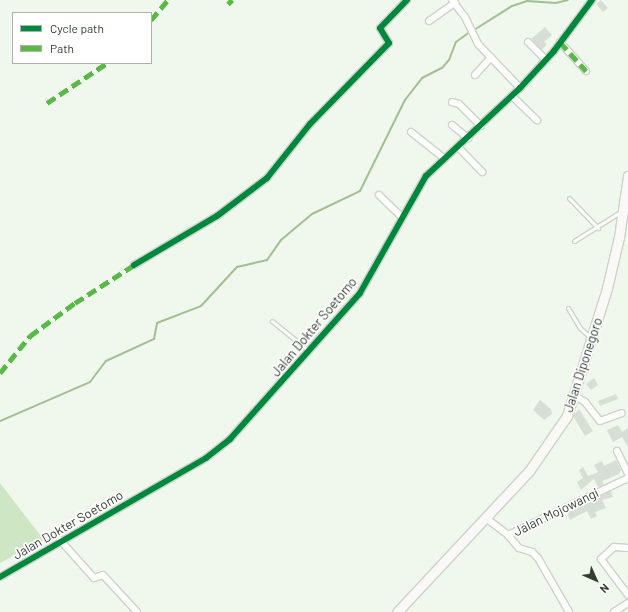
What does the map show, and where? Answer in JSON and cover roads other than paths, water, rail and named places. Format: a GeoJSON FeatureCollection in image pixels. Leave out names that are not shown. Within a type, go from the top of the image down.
{"type":"FeatureCollection","features":[{"type":"Feature","properties":{"kind":"main road","name":"Jalan Diponegoro"},"geometry":{"type":"LineString","coordinates":[[397,612],[487,519],[550,445],[575,396],[593,340],[624,210],[628,176]]}},
{"type":"Feature","properties":{"kind":"street","name":"Jalan Dokter Soetomo"},"geometry":{"type":"LineString","coordinates":[[0,577],[60,540],[217,451],[310,352],[364,286],[402,216],[426,176],[520,88],[546,60],[592,0]]}},
{"type":"Feature","properties":{"kind":"street"},"geometry":{"type":"LineString","coordinates":[[134,265],[217,216],[267,178],[310,124],[388,42],[380,28],[403,1]]}},
{"type":"Feature","properties":{"kind":"street"},"geometry":{"type":"LineString","coordinates":[[429,21],[453,2],[468,22],[470,32],[520,88]]}},
{"type":"Feature","properties":{"kind":"street"},"geometry":{"type":"LineString","coordinates":[[528,42],[546,60]]}},
{"type":"Feature","properties":{"kind":"street"},"geometry":{"type":"LineString","coordinates":[[560,42],[586,71]]}},
{"type":"Feature","properties":{"kind":"street"},"geometry":{"type":"LineString","coordinates":[[475,75],[491,57]]}},
{"type":"Feature","properties":{"kind":"street"},"geometry":{"type":"LineString","coordinates":[[512,96],[537,120]]}},
{"type":"Feature","properties":{"kind":"street"},"geometry":{"type":"LineString","coordinates":[[452,102],[459,104],[481,126]]}},
{"type":"Feature","properties":{"kind":"street"},"geometry":{"type":"LineString","coordinates":[[452,125],[468,138]]}},
{"type":"Feature","properties":{"kind":"street"},"geometry":{"type":"LineString","coordinates":[[411,132],[445,159]]}},
{"type":"Feature","properties":{"kind":"street"},"geometry":{"type":"LineString","coordinates":[[458,147],[482,172]]}},
{"type":"Feature","properties":{"kind":"street"},"geometry":{"type":"LineString","coordinates":[[379,195],[402,216]]}},
{"type":"Feature","properties":{"kind":"street"},"geometry":{"type":"LineString","coordinates":[[575,396],[585,402],[597,420],[605,421],[622,413]]}},
{"type":"Feature","properties":{"kind":"street"},"geometry":{"type":"LineString","coordinates":[[617,451],[628,474]]}},
{"type":"Feature","properties":{"kind":"street","name":"Jalan Mojowangi"},"geometry":{"type":"LineString","coordinates":[[487,519],[508,535],[628,478]]}},
{"type":"Feature","properties":{"kind":"street"},"geometry":{"type":"LineString","coordinates":[[508,535],[519,548],[532,552],[538,558],[569,612]]}},
{"type":"Feature","properties":{"kind":"street"},"geometry":{"type":"LineString","coordinates":[[60,540],[94,578],[103,575],[137,612]]}},
{"type":"Feature","properties":{"kind":"street"},"geometry":{"type":"LineString","coordinates":[[628,548],[614,547],[601,558],[628,595]]}},
{"type":"Feature","properties":{"kind":"street"},"geometry":{"type":"LineString","coordinates":[[614,612],[628,603]]}},
{"type":"Feature","properties":{"kind":"lane"},"geometry":{"type":"LineString","coordinates":[[568,198],[598,228]]}},
{"type":"Feature","properties":{"kind":"lane"},"geometry":{"type":"LineString","coordinates":[[574,242],[598,228],[612,216],[624,210]]}},
{"type":"Feature","properties":{"kind":"lane"},"geometry":{"type":"LineString","coordinates":[[568,308],[582,332],[593,340]]}},
{"type":"Feature","properties":{"kind":"lane"},"geometry":{"type":"LineString","coordinates":[[272,321],[310,352]]}},
{"type":"Feature","properties":{"kind":"waterway"},"geometry":{"type":"LineString","coordinates":[[474,30],[512,6],[527,1],[556,3],[568,0]]}},
{"type":"Feature","properties":{"kind":"waterway"},"geometry":{"type":"LineString","coordinates":[[0,421],[90,382],[106,361],[154,339],[157,323],[201,306],[237,267],[267,260],[281,240],[312,214],[360,191],[405,100],[422,78],[442,68],[449,60],[456,42],[470,32]]}}]}
